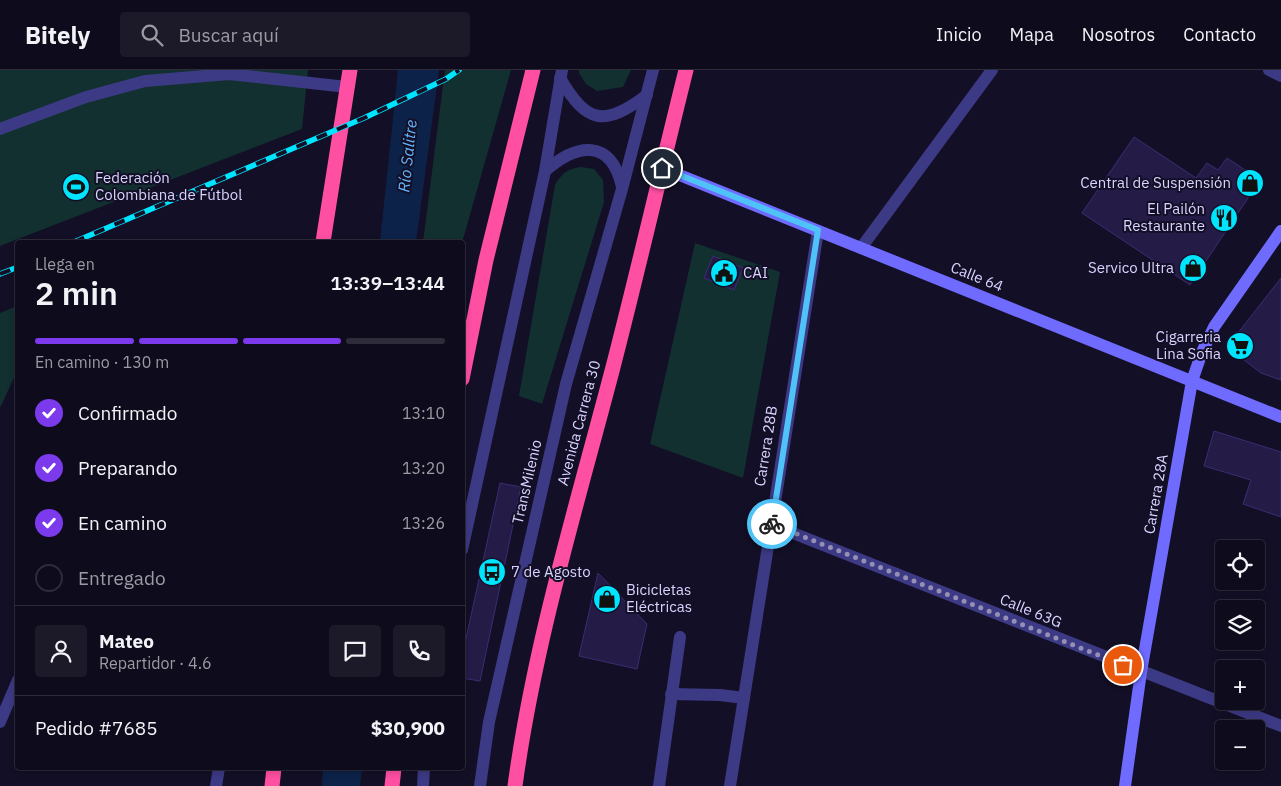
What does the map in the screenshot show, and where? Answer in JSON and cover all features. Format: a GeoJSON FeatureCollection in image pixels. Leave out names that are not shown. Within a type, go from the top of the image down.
{"type":"FeatureCollection","features":[{"type":"Feature","properties":{"kind":"highway"},"geometry":{"type":"LineString","coordinates":[[323,240],[350,70]]}},
{"type":"Feature","properties":{"kind":"highway"},"geometry":{"type":"LineString","coordinates":[[465,364],[486,260],[533,70]]}},
{"type":"Feature","properties":{"kind":"highway","name":"Avenida Carrera 30"},"geometry":{"type":"LineString","coordinates":[[515,786],[522,739],[550,604],[612,370],[686,70]]}},
{"type":"Feature","properties":{"kind":"highway"},"geometry":{"type":"LineString","coordinates":[[465,320],[486,260]]}},
{"type":"Feature","properties":{"kind":"highway"},"geometry":{"type":"LineString","coordinates":[[272,786],[274,770]]}},
{"type":"Feature","properties":{"kind":"highway"},"geometry":{"type":"LineString","coordinates":[[392,786],[394,770]]}},
{"type":"Feature","properties":{"kind":"street","name":"TransMilenio"},"geometry":{"type":"LineString","coordinates":[[480,786],[489,722],[566,384],[622,190],[653,70]]}},
{"type":"Feature","properties":{"kind":"street"},"geometry":{"type":"LineString","coordinates":[[861,248],[992,70]]}},
{"type":"Feature","properties":{"kind":"street"},"geometry":{"type":"LineString","coordinates":[[1269,70],[1281,76]]}},
{"type":"Feature","properties":{"kind":"street"},"geometry":{"type":"LineString","coordinates":[[0,130],[86,97],[145,81],[229,74],[347,87]]}},
{"type":"Feature","properties":{"kind":"street"},"geometry":{"type":"LineString","coordinates":[[561,74],[573,100],[584,112],[613,116],[626,111],[647,95]]}},
{"type":"Feature","properties":{"kind":"street"},"geometry":{"type":"LineString","coordinates":[[465,536],[545,171],[561,74]]}},
{"type":"Feature","properties":{"kind":"street"},"geometry":{"type":"LineString","coordinates":[[545,171],[559,158],[576,150],[590,149],[606,157],[618,170],[622,190]]}},
{"type":"Feature","properties":{"kind":"street","name":"Calle 64"},"geometry":{"type":"LineString","coordinates":[[662,168],[1281,417]]}},
{"type":"Feature","properties":{"kind":"street","name":"Carrera 28B"},"geometry":{"type":"LineString","coordinates":[[730,786],[818,230]]}},
{"type":"Feature","properties":{"kind":"street","name":"Carrera 28A"},"geometry":{"type":"LineString","coordinates":[[1125,786],[1141,672],[1192,381],[1202,352],[1214,327],[1281,231]]}},
{"type":"Feature","properties":{"kind":"street","name":"Calle 63G"},"geometry":{"type":"LineString","coordinates":[[770,524],[1281,726]]}},
{"type":"Feature","properties":{"kind":"street"},"geometry":{"type":"LineString","coordinates":[[659,786],[680,637]]}},
{"type":"Feature","properties":{"kind":"street"},"geometry":{"type":"LineString","coordinates":[[0,722],[15,687]]}},
{"type":"Feature","properties":{"kind":"street"},"geometry":{"type":"LineString","coordinates":[[671,694],[720,695],[744,698]]}},
{"type":"Feature","properties":{"kind":"street"},"geometry":{"type":"LineString","coordinates":[[216,786],[219,770]]}},
{"type":"Feature","properties":{"kind":"street"},"geometry":{"type":"LineString","coordinates":[[422,786],[424,770]]}},
{"type":"Feature","properties":{"kind":"green space","name":"Federación Colombiana de Fútbol"},"geometry":{"type":"Polygon","coordinates":[[[0,70],[308,70],[302,129],[0,246],[0,70]]]}},
{"type":"Feature","properties":{"kind":"green space"},"geometry":{"type":"Polygon","coordinates":[[[445,70],[511,70],[463,240],[423,240],[445,70]]]}},
{"type":"Feature","properties":{"kind":"green space"},"geometry":{"type":"Polygon","coordinates":[[[579,70],[631,70],[623,87],[597,91],[586,84],[579,70]]]}},
{"type":"Feature","properties":{"kind":"green space"},"geometry":{"type":"Polygon","coordinates":[[[581,167],[594,169],[603,180],[604,202],[542,404],[519,396],[555,185],[565,172],[581,167]]]}},
{"type":"Feature","properties":{"kind":"green space"},"geometry":{"type":"Polygon","coordinates":[[[695,243],[780,272],[743,478],[650,444],[695,243]]]}},
{"type":"Feature","properties":{"kind":"green space"},"geometry":{"type":"Polygon","coordinates":[[[15,307],[15,375],[0,408],[0,313],[15,307]]]}},
{"type":"Feature","properties":{"kind":"water","name":"Río Salitre"},"geometry":{"type":"Polygon","coordinates":[[[398,70],[439,70],[416,240],[380,240],[398,70]]]}},
{"type":"Feature","properties":{"kind":"water"},"geometry":{"type":"Polygon","coordinates":[[[323,770],[362,770],[360,786],[322,786],[323,770]]]}},
{"type":"Feature","properties":{"kind":"building"},"geometry":{"type":"Polygon","coordinates":[[[1134,137],[1196,178],[1207,163],[1218,170],[1227,158],[1260,180],[1190,285],[1082,213],[1134,137]]]}},
{"type":"Feature","properties":{"kind":"building","name":"CAI"},"geometry":{"type":"Polygon","coordinates":[[[713,256],[743,268],[734,290],[704,278],[713,256]]]}},
{"type":"Feature","properties":{"kind":"building"},"geometry":{"type":"Polygon","coordinates":[[[1281,278],[1281,380],[1261,373],[1227,347],[1281,278]]]}},
{"type":"Feature","properties":{"kind":"building"},"geometry":{"type":"Polygon","coordinates":[[[1214,431],[1281,452],[1281,517],[1243,504],[1251,480],[1204,466],[1214,431]]]}},
{"type":"Feature","properties":{"kind":"building","name":"7 de Agosto"},"geometry":{"type":"Polygon","coordinates":[[[500,483],[521,487],[480,681],[465,678],[465,643],[500,483]]]}},
{"type":"Feature","properties":{"kind":"building","name":"Bicicletas Eléctricas"},"geometry":{"type":"Polygon","coordinates":[[[598,573],[647,624],[637,669],[579,656],[598,573]]]}},
{"type":"Feature","properties":{"kind":"railway"},"geometry":{"type":"LineString","coordinates":[[79,240],[364,118],[446,79],[459,70]]}},
{"type":"Feature","properties":{"kind":"railway"},"geometry":{"type":"LineString","coordinates":[[0,274],[15,268]]}},
{"type":"Feature","properties":{"kind":"way so far"},"geometry":{"type":"LineString","coordinates":[[772,524],[1123,665]]}},
{"type":"Feature","properties":{"kind":"place","name":"Central de Suspensión"},"geometry":{"type":"Point","coordinates":[1250,183]}},
{"type":"Feature","properties":{"kind":"place","name":"Federación Colombiana de Fútbol"},"geometry":{"type":"Point","coordinates":[76,187]}},
{"type":"Feature","properties":{"kind":"place","name":"El Pailón Restaurante"},"geometry":{"type":"Point","coordinates":[1224,218]}},
{"type":"Feature","properties":{"kind":"place","name":"Servico Ultra"},"geometry":{"type":"Point","coordinates":[1193,268]}},
{"type":"Feature","properties":{"kind":"place","name":"CAI"},"geometry":{"type":"Point","coordinates":[724,273]}},
{"type":"Feature","properties":{"kind":"place","name":"Cigarreria Lina Sofia"},"geometry":{"type":"Point","coordinates":[1240,346]}},
{"type":"Feature","properties":{"kind":"place","name":"7 de Agosto"},"geometry":{"type":"Point","coordinates":[492,572]}},
{"type":"Feature","properties":{"kind":"place","name":"Bicicletas Eléctricas"},"geometry":{"type":"Point","coordinates":[607,599]}},
{"type":"Feature","properties":{"kind":"route"},"geometry":{"type":"LineString","coordinates":[[662,168],[818,230],[770,524],[772,524]]}}]}
